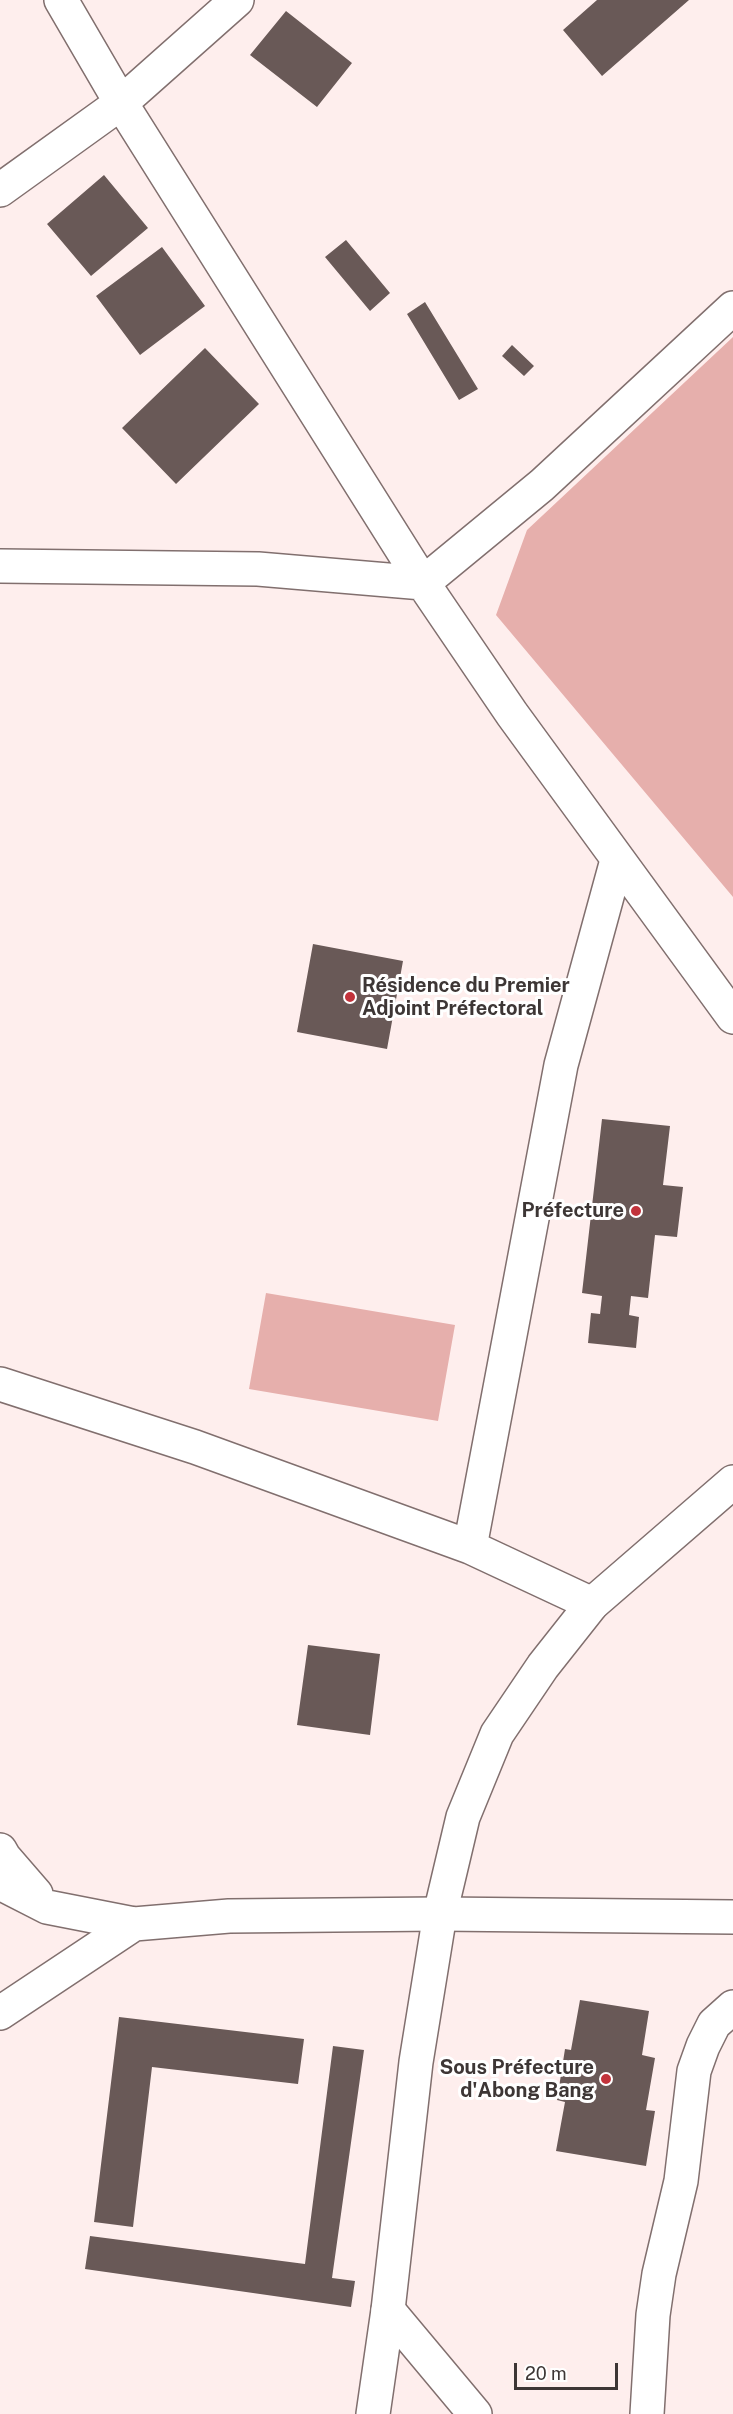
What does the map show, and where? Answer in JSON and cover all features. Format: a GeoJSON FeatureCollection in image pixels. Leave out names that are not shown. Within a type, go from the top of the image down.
{"type":"FeatureCollection","features":[{"type":"Feature","properties":{"kind":"main road"},"geometry":{"type":"LineString","coordinates":[[61,0],[122,103],[423,583],[512,714],[733,1017]]}},
{"type":"Feature","properties":{"kind":"main road"},"geometry":{"type":"LineString","coordinates":[[0,190],[122,103],[237,0]]}},
{"type":"Feature","properties":{"kind":"main road"},"geometry":{"type":"LineString","coordinates":[[0,566],[258,569],[423,583],[542,485],[733,308]]}},
{"type":"Feature","properties":{"kind":"main road"},"geometry":{"type":"LineString","coordinates":[[470,1547],[561,1065],[617,860]]}},
{"type":"Feature","properties":{"kind":"main road"},"geometry":{"type":"LineString","coordinates":[[0,1384],[195,1447],[470,1547],[592,1604]]}},
{"type":"Feature","properties":{"kind":"main road"},"geometry":{"type":"LineString","coordinates":[[373,2414],[388,2310],[416,2062],[440,1914],[463,1817],[497,1734],[543,1666],[592,1604],[733,1482]]}},
{"type":"Feature","properties":{"kind":"main road"},"geometry":{"type":"LineString","coordinates":[[0,1850],[47,1907]]}},
{"type":"Feature","properties":{"kind":"main road"},"geometry":{"type":"LineString","coordinates":[[0,1883],[47,1907],[135,1924],[229,1916],[440,1914],[733,1917]]}},
{"type":"Feature","properties":{"kind":"main road"},"geometry":{"type":"LineString","coordinates":[[0,2013],[135,1924]]}},
{"type":"Feature","properties":{"kind":"main road"},"geometry":{"type":"LineString","coordinates":[[647,2414],[652,2315],[659,2274],[681,2181],[694,2071],[702,2046],[714,2024],[733,2007]]}},
{"type":"Feature","properties":{"kind":"main road"},"geometry":{"type":"LineString","coordinates":[[388,2310],[475,2414]]}},
{"type":"Feature","properties":{"kind":"shaded area"},"geometry":{"type":"Polygon","coordinates":[[[733,337],[733,897],[496,615],[527,530],[733,337]]]}},
{"type":"Feature","properties":{"kind":"shaded area"},"geometry":{"type":"Polygon","coordinates":[[[266,1293],[455,1325],[438,1421],[249,1389],[266,1293]]]}},
{"type":"Feature","properties":{"kind":"building"},"geometry":{"type":"Polygon","coordinates":[[[597,0],[689,0],[602,76],[563,30],[597,0]]]}},
{"type":"Feature","properties":{"kind":"building"},"geometry":{"type":"Polygon","coordinates":[[[286,11],[352,63],[317,107],[250,55],[286,11]]]}},
{"type":"Feature","properties":{"kind":"building"},"geometry":{"type":"Polygon","coordinates":[[[104,175],[148,228],[91,276],[47,224],[104,175]]]}},
{"type":"Feature","properties":{"kind":"building"},"geometry":{"type":"Polygon","coordinates":[[[346,240],[390,293],[370,311],[325,257],[346,240]]]}},
{"type":"Feature","properties":{"kind":"building"},"geometry":{"type":"Polygon","coordinates":[[[162,247],[205,306],[140,355],[96,296],[162,247]]]}},
{"type":"Feature","properties":{"kind":"building"},"geometry":{"type":"Polygon","coordinates":[[[425,302],[478,389],[459,400],[407,314],[425,302]]]}},
{"type":"Feature","properties":{"kind":"building"},"geometry":{"type":"Polygon","coordinates":[[[512,345],[534,366],[524,376],[502,356],[512,345]]]}},
{"type":"Feature","properties":{"kind":"building"},"geometry":{"type":"Polygon","coordinates":[[[205,348],[259,404],[176,484],[122,428],[205,348]]]}},
{"type":"Feature","properties":{"kind":"building","name":"Résidence du Premier Adjoint Préfectoral"},"geometry":{"type":"Polygon","coordinates":[[[313,944],[403,961],[387,1049],[297,1032],[313,944]]]}},
{"type":"Feature","properties":{"kind":"building","name":"Préfecture"},"geometry":{"type":"Polygon","coordinates":[[[602,1119],[670,1126],[663,1185],[683,1187],[677,1237],[655,1235],[648,1298],[631,1296],[629,1315],[639,1317],[636,1348],[588,1343],[591,1313],[600,1314],[602,1296],[582,1293],[602,1119]]]}},
{"type":"Feature","properties":{"kind":"building"},"geometry":{"type":"Polygon","coordinates":[[[308,1645],[380,1654],[370,1735],[297,1725],[308,1645]]]}},
{"type":"Feature","properties":{"kind":"building","name":"Sous Préfecture d'Abong Bang"},"geometry":{"type":"Polygon","coordinates":[[[580,2000],[649,2011],[642,2055],[655,2058],[646,2110],[655,2111],[646,2166],[556,2151],[565,2102],[557,2100],[565,2049],[571,2050],[580,2000]]]}},
{"type":"Feature","properties":{"kind":"building"},"geometry":{"type":"Polygon","coordinates":[[[119,2017],[304,2039],[298,2084],[152,2067],[133,2227],[94,2222],[119,2017]]]}},
{"type":"Feature","properties":{"kind":"building"},"geometry":{"type":"Polygon","coordinates":[[[333,2046],[364,2050],[332,2278],[355,2281],[351,2307],[85,2269],[90,2236],[305,2264],[333,2046]]]}},
{"type":"Feature","properties":{"kind":"place","name":"Résidence du Premier Adjoint Préfectoral"},"geometry":{"type":"Point","coordinates":[350,997]}},
{"type":"Feature","properties":{"kind":"place","name":"Préfecture"},"geometry":{"type":"Point","coordinates":[636,1211]}},
{"type":"Feature","properties":{"kind":"place","name":"Sous Préfecture d'Abong Bang"},"geometry":{"type":"Point","coordinates":[606,2079]}}]}
